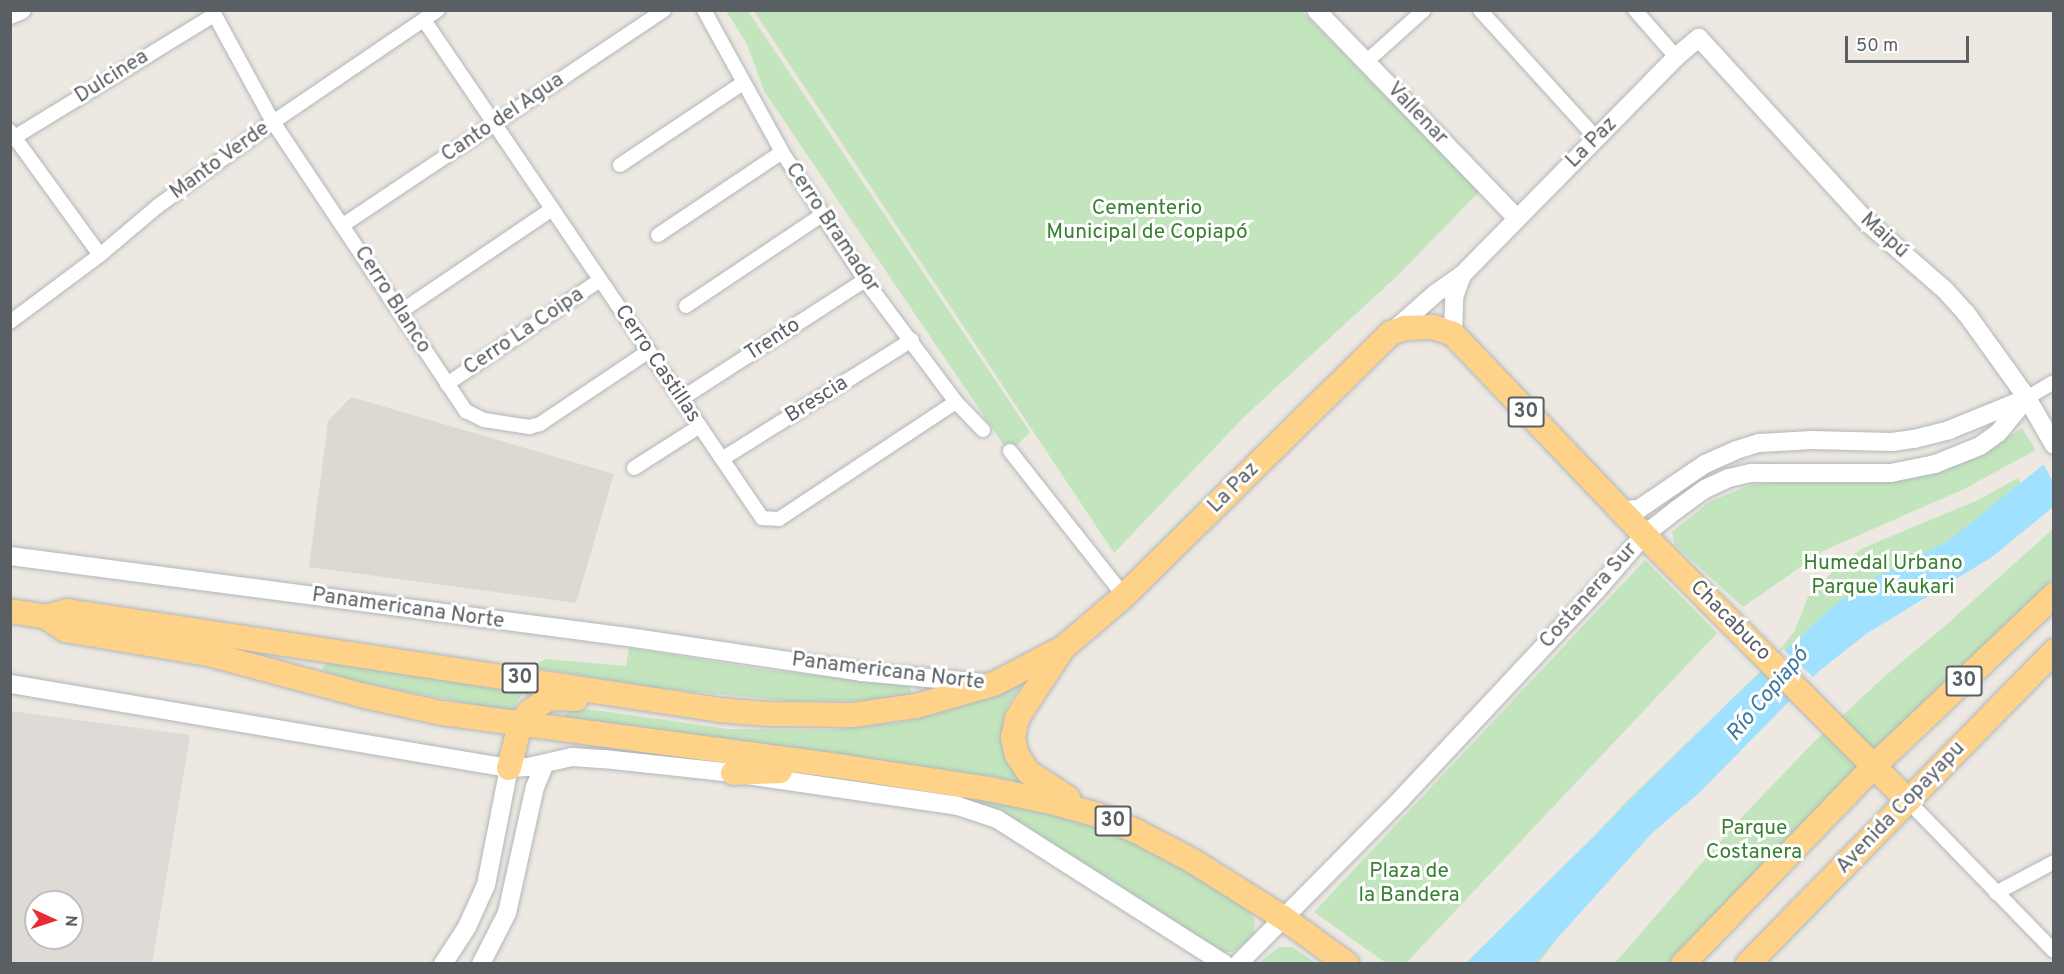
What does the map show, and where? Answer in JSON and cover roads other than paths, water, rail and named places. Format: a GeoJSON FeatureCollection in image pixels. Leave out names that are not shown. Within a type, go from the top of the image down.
{"type":"FeatureCollection","features":[{"type":"Feature","properties":{"kind":"highway"},"geometry":{"type":"LineString","coordinates":[[1391,333],[1419,326],[1432,327],[1453,334]]}},
{"type":"Feature","properties":{"kind":"highway","name":"La Paz"},"geometry":{"type":"LineString","coordinates":[[994,684],[1063,648],[1124,596],[1391,333]]}},
{"type":"Feature","properties":{"kind":"highway","name":"Chacabuco"},"geometry":{"type":"LineString","coordinates":[[1453,334],[1619,510],[1846,736],[1908,801]]}},
{"type":"Feature","properties":{"kind":"highway","name":"30"},"geometry":{"type":"LineString","coordinates":[[1874,766],[2054,596]]}},
{"type":"Feature","properties":{"kind":"highway","name":"Panamericana Norte"},"geometry":{"type":"LineString","coordinates":[[10,611],[46,617],[65,630],[208,654],[405,706],[520,725],[845,767],[1000,790],[1098,815],[1134,830],[1192,861],[1285,919],[1347,963]]}},
{"type":"Feature","properties":{"kind":"highway","name":"Panamericana Norte"},"geometry":{"type":"LineString","coordinates":[[46,617],[67,611],[767,714],[853,715],[916,706],[994,684]]}},
{"type":"Feature","properties":{"kind":"highway"},"geometry":{"type":"LineString","coordinates":[[1063,648],[1017,719],[1013,738],[1017,755],[1035,778],[1098,815]]}},
{"type":"Feature","properties":{"kind":"highway","name":"Avenida Copayapu"},"geometry":{"type":"LineString","coordinates":[[1748,963],[2054,651]]}},
{"type":"Feature","properties":{"kind":"highway"},"geometry":{"type":"LineString","coordinates":[[509,768],[520,725],[534,707],[549,698],[630,705],[646,698]]}},
{"type":"Feature","properties":{"kind":"highway"},"geometry":{"type":"LineString","coordinates":[[1683,963],[1874,766]]}},
{"type":"Feature","properties":{"kind":"highway"},"geometry":{"type":"LineString","coordinates":[[732,773],[845,767]]}},
{"type":"Feature","properties":{"kind":"street"},"geometry":{"type":"LineString","coordinates":[[10,15],[22,10]]}},
{"type":"Feature","properties":{"kind":"street","name":"Manto Verde"},"geometry":{"type":"LineString","coordinates":[[10,322],[100,255],[158,206],[273,122],[438,10]]}},
{"type":"Feature","properties":{"kind":"street","name":"Canto del Agua"},"geometry":{"type":"LineString","coordinates":[[343,225],[664,10]]}},
{"type":"Feature","properties":{"kind":"street","name":"Cerro Bramador"},"geometry":{"type":"LineString","coordinates":[[704,10],[730,53],[743,83],[782,152],[865,280],[957,402],[983,430]]}},
{"type":"Feature","properties":{"kind":"street","name":"Vallenar"},"geometry":{"type":"LineString","coordinates":[[1316,10],[1517,218]]}},
{"type":"Feature","properties":{"kind":"street"},"geometry":{"type":"LineString","coordinates":[[1367,61],[1424,10]]}},
{"type":"Feature","properties":{"kind":"street"},"geometry":{"type":"LineString","coordinates":[[1480,10],[1597,139]]}},
{"type":"Feature","properties":{"kind":"street"},"geometry":{"type":"LineString","coordinates":[[1635,10],[1676,57]]}},
{"type":"Feature","properties":{"kind":"street","name":"Cerro Blanco"},"geometry":{"type":"LineString","coordinates":[[213,13],[273,122],[466,411],[484,420],[529,427],[540,424],[649,351]]}},
{"type":"Feature","properties":{"kind":"street","name":"Dulcinea"},"geometry":{"type":"LineString","coordinates":[[12,136],[213,13]]}},
{"type":"Feature","properties":{"kind":"street","name":"Cerro Castillas"},"geometry":{"type":"LineString","coordinates":[[424,20],[762,518],[779,519],[957,402]]}},
{"type":"Feature","properties":{"kind":"street","name":"La Paz"},"geometry":{"type":"LineString","coordinates":[[1391,333],[1436,293],[1462,275],[1676,57],[1699,38]]}},
{"type":"Feature","properties":{"kind":"street","name":"Maipú"},"geometry":{"type":"LineString","coordinates":[[1699,38],[1868,223],[1952,298],[2023,392],[2054,445]]}},
{"type":"Feature","properties":{"kind":"street"},"geometry":{"type":"LineString","coordinates":[[621,165],[743,83]]}},
{"type":"Feature","properties":{"kind":"street"},"geometry":{"type":"LineString","coordinates":[[12,136],[100,255]]}},
{"type":"Feature","properties":{"kind":"street"},"geometry":{"type":"LineString","coordinates":[[658,235],[782,152]]}},
{"type":"Feature","properties":{"kind":"street"},"geometry":{"type":"LineString","coordinates":[[400,312],[552,209]]}},
{"type":"Feature","properties":{"kind":"street"},"geometry":{"type":"LineString","coordinates":[[686,306],[822,215]]}},
{"type":"Feature","properties":{"kind":"street","name":"La Paz"},"geometry":{"type":"LineString","coordinates":[[1453,334],[1453,305],[1462,275]]}},
{"type":"Feature","properties":{"kind":"street","name":"Cerro La Coipa"},"geometry":{"type":"LineString","coordinates":[[447,384],[600,280]]}},
{"type":"Feature","properties":{"kind":"street","name":"Trento"},"geometry":{"type":"LineString","coordinates":[[681,399],[865,280]]}},
{"type":"Feature","properties":{"kind":"street","name":"Brescia"},"geometry":{"type":"LineString","coordinates":[[722,459],[912,340]]}},
{"type":"Feature","properties":{"kind":"street","name":"Costanera Sur"},"geometry":{"type":"LineString","coordinates":[[1619,510],[1639,509],[1705,464],[1736,450],[1759,443],[1812,440],[1892,442],[1914,440],[1949,430],[2023,392],[2054,382]]}},
{"type":"Feature","properties":{"kind":"street","name":"Costanera Sur"},"geometry":{"type":"LineString","coordinates":[[1238,963],[1285,919],[1588,600],[1644,535],[1705,489],[1729,478],[1773,471],[1838,475],[1891,473],[1958,455],[1980,446],[1998,433],[2023,392]]}},
{"type":"Feature","properties":{"kind":"street"},"geometry":{"type":"LineString","coordinates":[[634,468],[700,426]]}},
{"type":"Feature","properties":{"kind":"street"},"geometry":{"type":"LineString","coordinates":[[1010,452],[1124,596]]}},
{"type":"Feature","properties":{"kind":"street","name":"Panamericana Norte"},"geometry":{"type":"LineString","coordinates":[[10,556],[628,638],[861,672],[994,684]]}},
{"type":"Feature","properties":{"kind":"street"},"geometry":{"type":"LineString","coordinates":[[10,684],[509,768],[572,757],[589,758],[732,773],[958,806],[997,819],[1225,963]]}},
{"type":"Feature","properties":{"kind":"street"},"geometry":{"type":"LineString","coordinates":[[481,963],[507,914],[534,787],[545,763]]}},
{"type":"Feature","properties":{"kind":"street"},"geometry":{"type":"LineString","coordinates":[[443,963],[467,927],[477,906],[496,840],[509,768]]}},
{"type":"Feature","properties":{"kind":"street","name":"Chacabuco"},"geometry":{"type":"LineString","coordinates":[[1908,801],[2054,951]]}},
{"type":"Feature","properties":{"kind":"street"},"geometry":{"type":"LineString","coordinates":[[496,840],[509,848],[522,848]]}},
{"type":"Feature","properties":{"kind":"street"},"geometry":{"type":"LineString","coordinates":[[1996,893],[2054,862]]}},
{"type":"Feature","properties":{"kind":"water","name":"Humedal Urbano Parque Kaukari"},"geometry":{"type":"Polygon","coordinates":[[[2053,457],[2053,507],[1992,557],[1866,634],[1818,672],[1697,795],[1653,832],[1535,963],[1465,964],[1733,698],[1838,602],[1876,577],[1948,541],[2053,457]]]}},
{"type":"Feature","properties":{"kind":"park label","name":"Cementerio Municipal de Copiapó"},"geometry":{"type":"Point","coordinates":[1147,221]}},
{"type":"Feature","properties":{"kind":"park label","name":"Parque Costanera"},"geometry":{"type":"Point","coordinates":[1754,841]}},
{"type":"Feature","properties":{"kind":"park label","name":"Plaza de la Bandera"},"geometry":{"type":"Point","coordinates":[1409,884]}},
{"type":"Feature","properties":{"kind":"water label","name":"Río Copiapó"},"geometry":{"type":"Point","coordinates":[1768,695]}}]}
